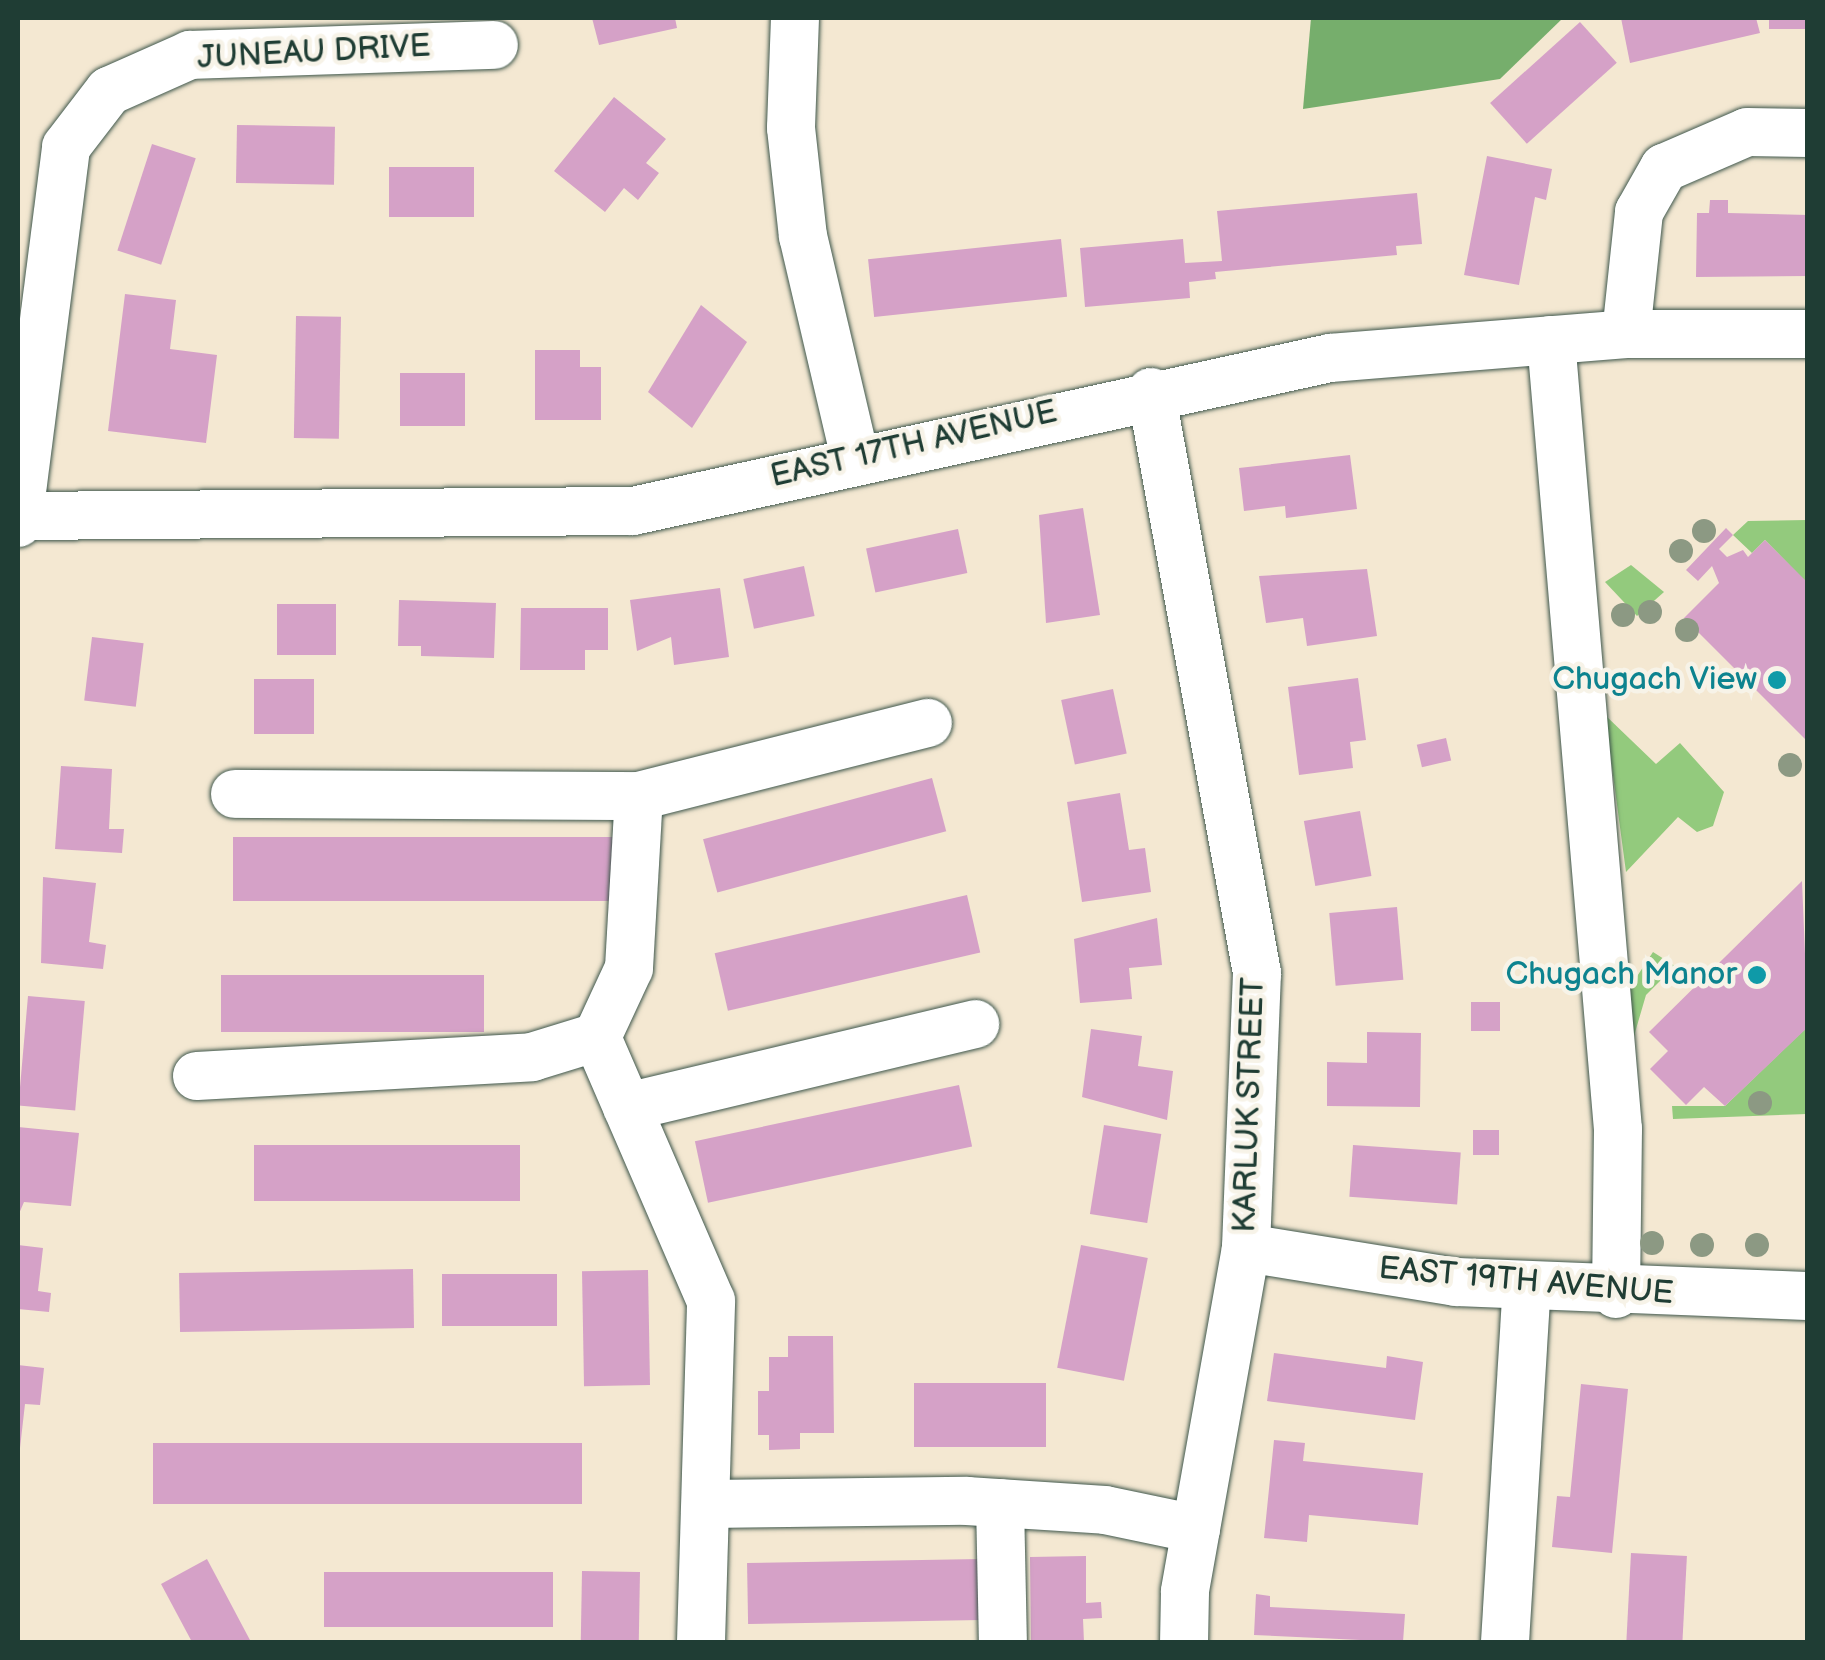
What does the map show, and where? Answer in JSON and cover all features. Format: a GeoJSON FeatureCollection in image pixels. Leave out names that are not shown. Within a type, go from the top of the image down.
{"type":"FeatureCollection","features":[{"type":"Feature","properties":{"kind":"street"},"geometry":{"type":"LineString","coordinates":[[795,18],[791,128],[802,236],[855,458]]}},
{"type":"Feature","properties":{"kind":"street","name":"JUNEAU DRIVE"},"geometry":{"type":"LineString","coordinates":[[18,519],[66,147],[108,92],[190,55],[494,46]]}},
{"type":"Feature","properties":{"kind":"street"},"geometry":{"type":"LineString","coordinates":[[1626,334],[1639,212],[1664,168],[1746,132],[1808,133]]}},
{"type":"Feature","properties":{"kind":"street","name":"EAST 17TH AVENUE"},"geometry":{"type":"LineString","coordinates":[[18,519],[633,511],[1151,392],[1330,358],[1626,334],[1808,334]]}},
{"type":"Feature","properties":{"kind":"street"},"geometry":{"type":"LineString","coordinates":[[1551,340],[1618,1129],[1616,1294]]}},
{"type":"Feature","properties":{"kind":"street","name":"KARLUK STREET"},"geometry":{"type":"LineString","coordinates":[[1151,392],[1257,974],[1246,1248],[1196,1529],[1184,1642]]}},
{"type":"Feature","properties":{"kind":"street"},"geometry":{"type":"LineString","coordinates":[[235,794],[640,796],[928,723]]}},
{"type":"Feature","properties":{"kind":"street"},"geometry":{"type":"LineString","coordinates":[[197,1076],[532,1057],[597,1037],[629,968],[640,796]]}},
{"type":"Feature","properties":{"kind":"street"},"geometry":{"type":"LineString","coordinates":[[627,1107],[975,1024]]}},
{"type":"Feature","properties":{"kind":"street"},"geometry":{"type":"LineString","coordinates":[[597,1037],[711,1301],[701,1642]]}},
{"type":"Feature","properties":{"kind":"street","name":"EAST 19TH AVENUE"},"geometry":{"type":"LineString","coordinates":[[1246,1248],[1527,1288],[1616,1294],[1808,1296]]}},
{"type":"Feature","properties":{"kind":"street"},"geometry":{"type":"LineString","coordinates":[[1505,1642],[1527,1288]]}},
{"type":"Feature","properties":{"kind":"street"},"geometry":{"type":"LineString","coordinates":[[708,1504],[1000,1503],[1196,1529]]}},
{"type":"Feature","properties":{"kind":"street"},"geometry":{"type":"LineString","coordinates":[[1000,1503],[1002,1642]]}},
{"type":"Feature","properties":{"kind":"green space"},"geometry":{"type":"Polygon","coordinates":[[[1311,18],[1563,18],[1500,79],[1303,109],[1311,18]]]}},
{"type":"Feature","properties":{"kind":"green space"},"geometry":{"type":"Polygon","coordinates":[[[1807,520],[1807,583],[1765,540],[1752,553],[1733,535],[1748,521],[1807,520]]]}},
{"type":"Feature","properties":{"kind":"green space"},"geometry":{"type":"Polygon","coordinates":[[[1631,565],[1664,592],[1637,616],[1605,582],[1631,565]]]}},
{"type":"Feature","properties":{"kind":"green space"},"geometry":{"type":"Polygon","coordinates":[[[1605,715],[1656,764],[1680,743],[1724,792],[1713,826],[1697,832],[1678,817],[1626,872],[1605,715]]]}},
{"type":"Feature","properties":{"kind":"green space"},"geometry":{"type":"Polygon","coordinates":[[[1653,952],[1675,966],[1646,995],[1634,1036],[1630,987],[1653,952]]]}},
{"type":"Feature","properties":{"kind":"green space"},"geometry":{"type":"Polygon","coordinates":[[[1807,1027],[1807,1114],[1673,1119],[1672,1106],[1725,1106],[1807,1027]]]}},
{"type":"Feature","properties":{"kind":"building"},"geometry":{"type":"Polygon","coordinates":[[[592,18],[675,18],[677,28],[599,45],[592,18]]]}},
{"type":"Feature","properties":{"kind":"building"},"geometry":{"type":"Polygon","coordinates":[[[1621,18],[1756,18],[1760,33],[1630,63],[1621,18]]]}},
{"type":"Feature","properties":{"kind":"building"},"geometry":{"type":"Polygon","coordinates":[[[1769,18],[1808,18],[1808,29],[1769,29],[1769,18]]]}},
{"type":"Feature","properties":{"kind":"building"},"geometry":{"type":"Polygon","coordinates":[[[1580,22],[1617,63],[1527,144],[1490,103],[1580,22]]]}},
{"type":"Feature","properties":{"kind":"building"},"geometry":{"type":"Polygon","coordinates":[[[614,97],[666,139],[646,163],[659,173],[638,200],[624,188],[605,212],[554,171],[614,97]]]}},
{"type":"Feature","properties":{"kind":"building"},"geometry":{"type":"Polygon","coordinates":[[[237,125],[335,127],[334,185],[236,183],[237,125]]]}},
{"type":"Feature","properties":{"kind":"building"},"geometry":{"type":"Polygon","coordinates":[[[152,144],[196,158],[161,265],[117,251],[152,144]]]}},
{"type":"Feature","properties":{"kind":"building"},"geometry":{"type":"Polygon","coordinates":[[[1487,156],[1552,169],[1546,200],[1535,197],[1519,285],[1464,275],[1487,156]]]}},
{"type":"Feature","properties":{"kind":"building"},"geometry":{"type":"Polygon","coordinates":[[[389,167],[474,167],[474,217],[389,217],[389,167]]]}},
{"type":"Feature","properties":{"kind":"building"},"geometry":{"type":"Polygon","coordinates":[[[1417,193],[1422,244],[1396,246],[1397,255],[1215,272],[1216,279],[1189,282],[1190,298],[1085,307],[1080,248],[1183,239],[1185,263],[1222,261],[1217,211],[1417,193]]]}},
{"type":"Feature","properties":{"kind":"building"},"geometry":{"type":"Polygon","coordinates":[[[1710,200],[1728,200],[1728,213],[1808,215],[1808,276],[1696,277],[1697,213],[1709,213],[1710,200]]]}},
{"type":"Feature","properties":{"kind":"building"},"geometry":{"type":"Polygon","coordinates":[[[1061,239],[1067,297],[874,317],[868,259],[1061,239]]]}},
{"type":"Feature","properties":{"kind":"building"},"geometry":{"type":"Polygon","coordinates":[[[125,294],[176,300],[170,349],[217,355],[206,443],[108,431],[125,294]]]}},
{"type":"Feature","properties":{"kind":"building"},"geometry":{"type":"Polygon","coordinates":[[[701,305],[747,342],[692,428],[648,392],[701,305]]]}},
{"type":"Feature","properties":{"kind":"building"},"geometry":{"type":"Polygon","coordinates":[[[296,316],[341,317],[339,439],[294,438],[296,316]]]}},
{"type":"Feature","properties":{"kind":"building"},"geometry":{"type":"Polygon","coordinates":[[[535,350],[580,350],[580,367],[601,367],[601,420],[535,420],[535,350]]]}},
{"type":"Feature","properties":{"kind":"building"},"geometry":{"type":"Polygon","coordinates":[[[400,373],[465,373],[465,426],[400,426],[400,373]]]}},
{"type":"Feature","properties":{"kind":"building"},"geometry":{"type":"Polygon","coordinates":[[[1350,455],[1357,509],[1286,518],[1285,506],[1244,511],[1239,468],[1350,455]]]}},
{"type":"Feature","properties":{"kind":"building"},"geometry":{"type":"Polygon","coordinates":[[[1083,508],[1100,615],[1046,623],[1039,515],[1083,508]]]}},
{"type":"Feature","properties":{"kind":"building","name":"Chugach View"},"geometry":{"type":"Polygon","coordinates":[[[1726,528],[1733,535],[1719,549],[1727,557],[1743,550],[1748,557],[1765,540],[1808,583],[1808,742],[1684,618],[1719,583],[1712,566],[1698,581],[1686,570],[1726,528]]]}},
{"type":"Feature","properties":{"kind":"building"},"geometry":{"type":"Polygon","coordinates":[[[958,529],[967,573],[875,593],[866,549],[958,529]]]}},
{"type":"Feature","properties":{"kind":"building"},"geometry":{"type":"Polygon","coordinates":[[[804,566],[815,616],[754,629],[743,579],[804,566]]]}},
{"type":"Feature","properties":{"kind":"building"},"geometry":{"type":"Polygon","coordinates":[[[1367,569],[1377,636],[1307,646],[1303,618],[1266,623],[1259,576],[1367,569]]]}},
{"type":"Feature","properties":{"kind":"building"},"geometry":{"type":"Polygon","coordinates":[[[720,588],[729,657],[674,665],[671,637],[637,651],[630,600],[720,588]]]}},
{"type":"Feature","properties":{"kind":"building"},"geometry":{"type":"Polygon","coordinates":[[[399,600],[496,603],[494,658],[421,656],[421,646],[398,646],[399,600]]]}},
{"type":"Feature","properties":{"kind":"building"},"geometry":{"type":"Polygon","coordinates":[[[277,604],[336,604],[336,655],[277,655],[277,604]]]}},
{"type":"Feature","properties":{"kind":"building"},"geometry":{"type":"Polygon","coordinates":[[[521,608],[608,608],[608,650],[585,650],[585,670],[520,670],[521,608]]]}},
{"type":"Feature","properties":{"kind":"building"},"geometry":{"type":"Polygon","coordinates":[[[92,637],[144,643],[136,707],[84,701],[92,637]]]}},
{"type":"Feature","properties":{"kind":"building"},"geometry":{"type":"Polygon","coordinates":[[[1358,678],[1366,740],[1350,742],[1353,768],[1299,775],[1288,687],[1358,678]]]}},
{"type":"Feature","properties":{"kind":"building"},"geometry":{"type":"Polygon","coordinates":[[[254,679],[314,679],[314,734],[254,734],[254,679]]]}},
{"type":"Feature","properties":{"kind":"building"},"geometry":{"type":"Polygon","coordinates":[[[1113,689],[1127,754],[1075,765],[1061,700],[1113,689]]]}},
{"type":"Feature","properties":{"kind":"building"},"geometry":{"type":"Polygon","coordinates":[[[1446,738],[1451,760],[1422,767],[1417,745],[1446,738]]]}},
{"type":"Feature","properties":{"kind":"building"},"geometry":{"type":"Polygon","coordinates":[[[61,766],[112,769],[109,829],[124,829],[122,853],[55,849],[61,766]]]}},
{"type":"Feature","properties":{"kind":"building"},"geometry":{"type":"Polygon","coordinates":[[[932,778],[946,831],[717,892],[703,839],[932,778]]]}},
{"type":"Feature","properties":{"kind":"building"},"geometry":{"type":"Polygon","coordinates":[[[1120,793],[1129,850],[1145,848],[1151,892],[1082,902],[1067,802],[1120,793]]]}},
{"type":"Feature","properties":{"kind":"building"},"geometry":{"type":"Polygon","coordinates":[[[1360,811],[1371,876],[1315,886],[1304,821],[1360,811]]]}},
{"type":"Feature","properties":{"kind":"building"},"geometry":{"type":"Polygon","coordinates":[[[233,837],[614,837],[614,901],[233,901],[233,837]]]}},
{"type":"Feature","properties":{"kind":"building"},"geometry":{"type":"Polygon","coordinates":[[[43,877],[96,883],[89,942],[106,945],[103,969],[41,963],[43,877]]]}},
{"type":"Feature","properties":{"kind":"building","name":"Chugach Manor"},"geometry":{"type":"Polygon","coordinates":[[[1802,881],[1808,1027],[1725,1106],[1704,1087],[1686,1105],[1650,1069],[1668,1051],[1649,1032],[1802,881]]]}},
{"type":"Feature","properties":{"kind":"building"},"geometry":{"type":"Polygon","coordinates":[[[967,895],[980,952],[728,1011],[715,953],[967,895]]]}},
{"type":"Feature","properties":{"kind":"building"},"geometry":{"type":"Polygon","coordinates":[[[1397,907],[1403,980],[1336,986],[1329,913],[1397,907]]]}},
{"type":"Feature","properties":{"kind":"building"},"geometry":{"type":"Polygon","coordinates":[[[1157,918],[1162,965],[1129,968],[1132,999],[1080,1003],[1074,939],[1157,918]]]}},
{"type":"Feature","properties":{"kind":"building"},"geometry":{"type":"Polygon","coordinates":[[[221,975],[484,975],[484,1032],[221,1032],[221,975]]]}},
{"type":"Feature","properties":{"kind":"building"},"geometry":{"type":"Polygon","coordinates":[[[28,996],[85,1001],[75,1111],[18,1106],[28,996]]]}},
{"type":"Feature","properties":{"kind":"building"},"geometry":{"type":"Polygon","coordinates":[[[1471,1002],[1500,1002],[1500,1031],[1471,1031],[1471,1002]]]}},
{"type":"Feature","properties":{"kind":"building"},"geometry":{"type":"Polygon","coordinates":[[[1091,1029],[1142,1036],[1138,1066],[1173,1071],[1167,1120],[1082,1097],[1091,1029]]]}},
{"type":"Feature","properties":{"kind":"building"},"geometry":{"type":"Polygon","coordinates":[[[1367,1032],[1421,1033],[1420,1107],[1327,1106],[1327,1062],[1367,1063],[1367,1032]]]}},
{"type":"Feature","properties":{"kind":"building"},"geometry":{"type":"Polygon","coordinates":[[[959,1085],[972,1147],[708,1203],[695,1141],[959,1085]]]}},
{"type":"Feature","properties":{"kind":"building"},"geometry":{"type":"Polygon","coordinates":[[[1104,1125],[1161,1134],[1147,1223],[1090,1214],[1104,1125]]]}},
{"type":"Feature","properties":{"kind":"building"},"geometry":{"type":"Polygon","coordinates":[[[18,1127],[79,1133],[71,1206],[24,1202],[18,1216],[18,1127]]]}},
{"type":"Feature","properties":{"kind":"building"},"geometry":{"type":"Polygon","coordinates":[[[1473,1130],[1499,1130],[1499,1155],[1473,1155],[1473,1130]]]}},
{"type":"Feature","properties":{"kind":"building"},"geometry":{"type":"Polygon","coordinates":[[[254,1145],[520,1145],[520,1201],[254,1201],[254,1145]]]}},
{"type":"Feature","properties":{"kind":"building"},"geometry":{"type":"Polygon","coordinates":[[[1353,1145],[1461,1153],[1457,1204],[1349,1197],[1353,1145]]]}},
{"type":"Feature","properties":{"kind":"building"},"geometry":{"type":"Polygon","coordinates":[[[18,1245],[43,1248],[38,1291],[51,1293],[49,1312],[18,1309],[18,1245]]]}},
{"type":"Feature","properties":{"kind":"building"},"geometry":{"type":"Polygon","coordinates":[[[1081,1245],[1148,1258],[1124,1381],[1057,1368],[1081,1245]]]}},
{"type":"Feature","properties":{"kind":"building"},"geometry":{"type":"Polygon","coordinates":[[[413,1269],[414,1328],[180,1332],[179,1273],[413,1269]]]}},
{"type":"Feature","properties":{"kind":"building"},"geometry":{"type":"Polygon","coordinates":[[[648,1270],[650,1385],[584,1386],[582,1271],[648,1270]]]}},
{"type":"Feature","properties":{"kind":"building"},"geometry":{"type":"Polygon","coordinates":[[[442,1274],[557,1274],[557,1326],[442,1326],[442,1274]]]}},
{"type":"Feature","properties":{"kind":"building"},"geometry":{"type":"Polygon","coordinates":[[[788,1336],[833,1336],[834,1433],[800,1433],[800,1449],[769,1450],[769,1435],[758,1435],[758,1391],[769,1391],[769,1357],[788,1357],[788,1336]]]}},
{"type":"Feature","properties":{"kind":"building"},"geometry":{"type":"Polygon","coordinates":[[[1274,1353],[1386,1368],[1387,1356],[1423,1362],[1415,1420],[1267,1401],[1274,1353]]]}},
{"type":"Feature","properties":{"kind":"building"},"geometry":{"type":"Polygon","coordinates":[[[18,1365],[44,1368],[40,1405],[25,1404],[20,1448],[18,1365]]]}},
{"type":"Feature","properties":{"kind":"building"},"geometry":{"type":"Polygon","coordinates":[[[914,1383],[1046,1383],[1046,1447],[914,1447],[914,1383]]]}},
{"type":"Feature","properties":{"kind":"building"},"geometry":{"type":"Polygon","coordinates":[[[1581,1384],[1628,1389],[1612,1553],[1552,1547],[1557,1496],[1570,1497],[1581,1384]]]}},
{"type":"Feature","properties":{"kind":"building"},"geometry":{"type":"Polygon","coordinates":[[[1274,1440],[1305,1443],[1303,1461],[1423,1473],[1418,1525],[1309,1515],[1307,1542],[1264,1538],[1274,1440]]]}},
{"type":"Feature","properties":{"kind":"building"},"geometry":{"type":"Polygon","coordinates":[[[153,1443],[582,1443],[582,1504],[153,1504],[153,1443]]]}},
{"type":"Feature","properties":{"kind":"building"},"geometry":{"type":"Polygon","coordinates":[[[1631,1553],[1687,1556],[1682,1642],[1626,1642],[1631,1553]]]}},
{"type":"Feature","properties":{"kind":"building"},"geometry":{"type":"Polygon","coordinates":[[[1086,1556],[1086,1603],[1101,1602],[1102,1618],[1083,1619],[1084,1642],[1031,1642],[1030,1557],[1086,1556]]]}},
{"type":"Feature","properties":{"kind":"building"},"geometry":{"type":"Polygon","coordinates":[[[207,1559],[251,1642],[192,1642],[161,1584],[207,1559]]]}},
{"type":"Feature","properties":{"kind":"building"},"geometry":{"type":"Polygon","coordinates":[[[980,1559],[981,1620],[748,1624],[747,1563],[980,1559]]]}},
{"type":"Feature","properties":{"kind":"building"},"geometry":{"type":"Polygon","coordinates":[[[582,1571],[640,1572],[639,1642],[581,1642],[582,1571]]]}},
{"type":"Feature","properties":{"kind":"building"},"geometry":{"type":"Polygon","coordinates":[[[324,1572],[553,1572],[553,1627],[324,1627],[324,1572]]]}},
{"type":"Feature","properties":{"kind":"building"},"geometry":{"type":"Polygon","coordinates":[[[1256,1594],[1270,1596],[1270,1607],[1405,1614],[1403,1642],[1254,1635],[1256,1594]]]}},
{"type":"Feature","properties":{"kind":"place","name":"Chugach View"},"geometry":{"type":"Point","coordinates":[1777,680]}},
{"type":"Feature","properties":{"kind":"place","name":"Chugach Manor"},"geometry":{"type":"Point","coordinates":[1757,975]}}]}
